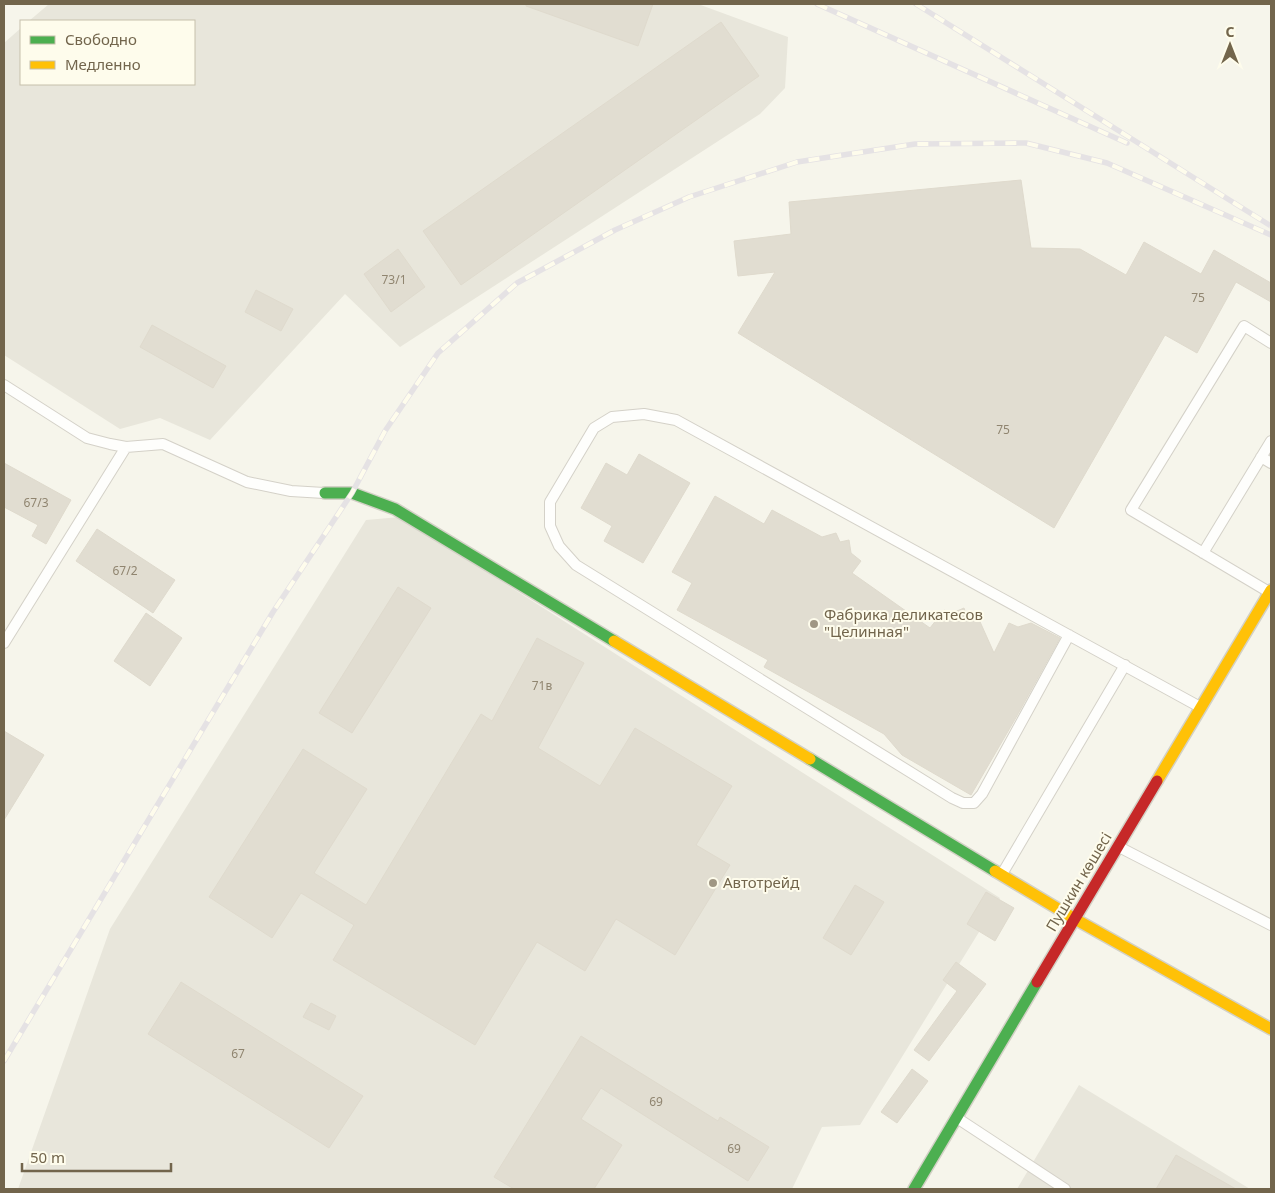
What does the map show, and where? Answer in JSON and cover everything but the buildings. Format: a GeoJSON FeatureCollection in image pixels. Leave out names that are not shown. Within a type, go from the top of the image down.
{"type":"FeatureCollection","features":[{"type":"Feature","properties":{"kind":"street"},"geometry":{"type":"LineString","coordinates":[[325,493],[352,493],[395,509],[1074,919],[1271,1029]]}},
{"type":"Feature","properties":{"kind":"street","name":"Пушкин көшесі"},"geometry":{"type":"LineString","coordinates":[[914,1189],[1271,592]]}},
{"type":"Feature","properties":{"kind":"lane"},"geometry":{"type":"LineString","coordinates":[[1271,343],[1244,326],[1131,510],[1271,592]]}},
{"type":"Feature","properties":{"kind":"lane"},"geometry":{"type":"LineString","coordinates":[[4,385],[87,438],[126,447],[163,444],[247,482],[291,491],[325,493]]}},
{"type":"Feature","properties":{"kind":"lane"},"geometry":{"type":"LineString","coordinates":[[1069,635],[982,794],[974,803],[963,803],[943,793],[576,565],[559,546],[550,526],[550,502],[594,428],[612,417],[644,414],[676,420],[1201,707]]}},
{"type":"Feature","properties":{"kind":"lane"},"geometry":{"type":"LineString","coordinates":[[1204,553],[1271,440]]}},
{"type":"Feature","properties":{"kind":"lane"},"geometry":{"type":"LineString","coordinates":[[4,643],[126,447]]}},
{"type":"Feature","properties":{"kind":"lane"},"geometry":{"type":"LineString","coordinates":[[1261,457],[1271,463]]}},
{"type":"Feature","properties":{"kind":"lane"},"geometry":{"type":"LineString","coordinates":[[1001,874],[1125,665]]}},
{"type":"Feature","properties":{"kind":"lane"},"geometry":{"type":"LineString","coordinates":[[1118,846],[1271,924]]}},
{"type":"Feature","properties":{"kind":"lane"},"geometry":{"type":"LineString","coordinates":[[957,1117],[1065,1189]]}},
{"type":"Feature","properties":{"kind":"shaded area"},"geometry":{"type":"Polygon","coordinates":[[[49,4],[698,4],[788,37],[785,88],[760,114],[400,347],[345,294],[210,440],[160,418],[120,429],[4,355],[4,43],[20,29],[20,85],[195,85],[195,20],[30,20],[49,4]]]}},
{"type":"Feature","properties":{"kind":"shaded area"},"geometry":{"type":"Polygon","coordinates":[[[400,517],[1000,898],[860,1125],[822,1127],[792,1189],[18,1189],[110,929],[366,520],[400,517]]]}},
{"type":"Feature","properties":{"kind":"shaded area"},"geometry":{"type":"Polygon","coordinates":[[[1079,1085],[1250,1189],[1017,1189],[1079,1085]]]}},
{"type":"Feature","properties":{"kind":"railway"},"geometry":{"type":"LineString","coordinates":[[817,4],[1127,143]]}},
{"type":"Feature","properties":{"kind":"railway"},"geometry":{"type":"LineString","coordinates":[[916,4],[1271,226]]}},
{"type":"Feature","properties":{"kind":"railway"},"geometry":{"type":"LineString","coordinates":[[4,1061],[273,612],[352,493],[385,431],[438,353],[517,283],[615,230],[689,197],[797,162],[915,144],[1026,143],[1107,163],[1271,235]]}},
{"type":"Feature","properties":{"kind":"traffic: fast"},"geometry":{"type":"LineString","coordinates":[[325,493],[352,493],[395,509],[614,641]]}},
{"type":"Feature","properties":{"kind":"traffic: fast"},"geometry":{"type":"LineString","coordinates":[[810,759],[995,871]]}},
{"type":"Feature","properties":{"kind":"traffic: fast"},"geometry":{"type":"LineString","coordinates":[[914,1189],[1037,982]]}},
{"type":"Feature","properties":{"kind":"traffic: slow"},"geometry":{"type":"LineString","coordinates":[[1157,781],[1271,590]]}},
{"type":"Feature","properties":{"kind":"traffic: slow"},"geometry":{"type":"LineString","coordinates":[[614,641],[810,759]]}},
{"type":"Feature","properties":{"kind":"traffic: slow"},"geometry":{"type":"LineString","coordinates":[[995,871],[1075,919],[1271,1029]]}},
{"type":"Feature","properties":{"kind":"traffic: jam"},"geometry":{"type":"LineString","coordinates":[[1037,982],[1157,781]]}},
{"type":"Feature","properties":{"kind":"place","name":"Фабрика деликатесов \"Целинная\""},"geometry":{"type":"Point","coordinates":[814,624]}},
{"type":"Feature","properties":{"kind":"place","name":"Автотрейд"},"geometry":{"type":"Point","coordinates":[713,883]}}]}
